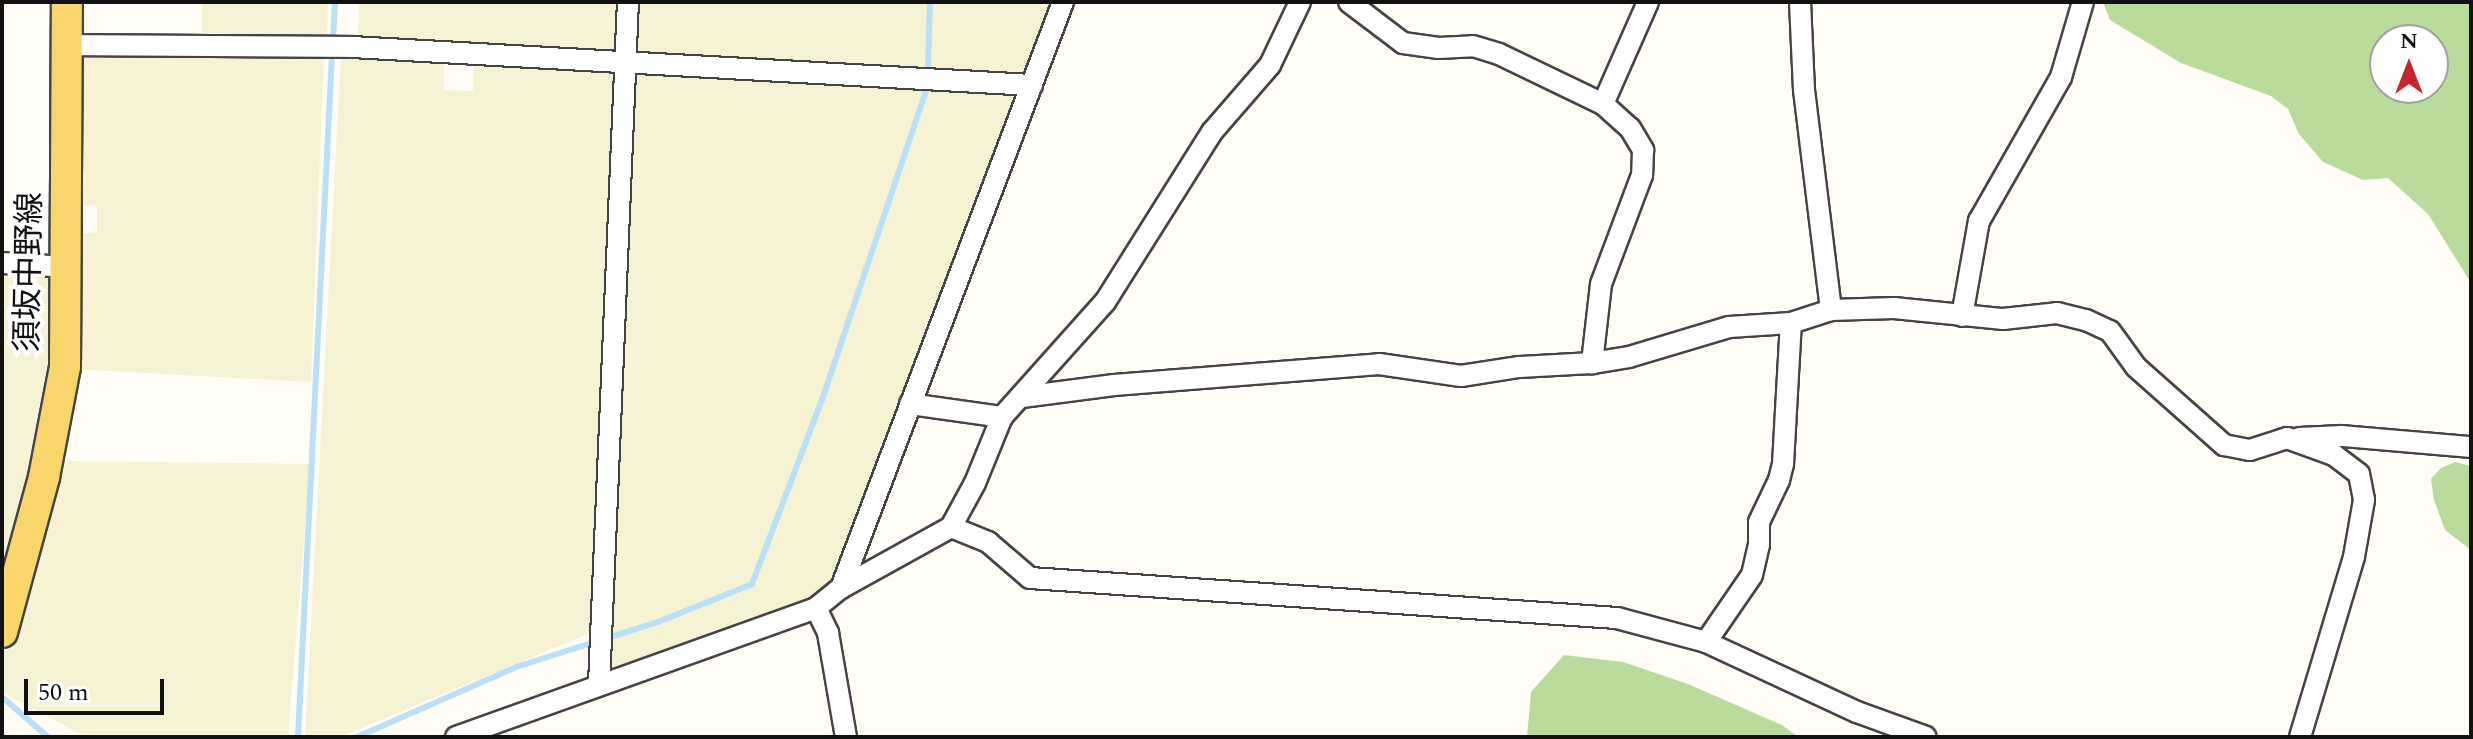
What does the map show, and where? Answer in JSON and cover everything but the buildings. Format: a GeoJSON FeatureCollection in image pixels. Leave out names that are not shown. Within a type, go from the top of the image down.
{"type":"FeatureCollection","features":[{"type":"Feature","properties":{"kind":"main road","name":"須坂中野線"},"geometry":{"type":"LineString","coordinates":[[2,632],[41,493],[62,390],[68,267],[67,2]]}},
{"type":"Feature","properties":{"kind":"street"},"geometry":{"type":"LineString","coordinates":[[599,684],[628,2]]}},
{"type":"Feature","properties":{"kind":"street"},"geometry":{"type":"LineString","coordinates":[[841,588],[1063,2]]}},
{"type":"Feature","properties":{"kind":"street"},"geometry":{"type":"LineString","coordinates":[[456,737],[816,608],[841,588],[951,527],[975,483],[1002,417],[1105,302],[1212,132],[1270,65],[1300,2]]}},
{"type":"Feature","properties":{"kind":"street"},"geometry":{"type":"LineString","coordinates":[[1349,2],[1403,43],[1439,48],[1473,46],[1499,54],[1603,104],[1630,128],[1643,150],[1636,197],[1601,284],[1592,363]]}},
{"type":"Feature","properties":{"kind":"street"},"geometry":{"type":"LineString","coordinates":[[1603,104],[1648,2]]}},
{"type":"Feature","properties":{"kind":"street"},"geometry":{"type":"LineString","coordinates":[[1800,2],[1804,90],[1831,310]]}},
{"type":"Feature","properties":{"kind":"street"},"geometry":{"type":"LineString","coordinates":[[1962,316],[1979,221],[2061,77],[2083,2]]}},
{"type":"Feature","properties":{"kind":"street"},"geometry":{"type":"LineString","coordinates":[[68,45],[352,47],[1032,85]]}},
{"type":"Feature","properties":{"kind":"street"},"geometry":{"type":"LineString","coordinates":[[2,263],[68,267]]}},
{"type":"Feature","properties":{"kind":"street"},"geometry":{"type":"LineString","coordinates":[[1022,397],[1114,385],[1379,364],[1461,376],[1519,367],[1592,363],[1629,357],[1729,327],[1791,323],[1831,310],[1894,308],[2003,319],[2057,313],[2086,320],[2110,331],[2136,367],[2224,445],[2250,450],[2287,438],[2342,436],[2471,447]]}},
{"type":"Feature","properties":{"kind":"street"},"geometry":{"type":"LineString","coordinates":[[1706,642],[1752,575],[1759,544],[1759,522],[1779,480],[1783,464],[1791,323]]}},
{"type":"Feature","properties":{"kind":"street"},"geometry":{"type":"LineString","coordinates":[[910,404],[1002,417]]}},
{"type":"Feature","properties":{"kind":"street"},"geometry":{"type":"LineString","coordinates":[[2287,438],[2334,455],[2359,474],[2364,500],[2354,557],[2335,630],[2300,737]]}},
{"type":"Feature","properties":{"kind":"street"},"geometry":{"type":"LineString","coordinates":[[951,527],[988,542],[1030,578],[1617,618],[1706,642],[1857,712],[1926,737]]}},
{"type":"Feature","properties":{"kind":"street"},"geometry":{"type":"LineString","coordinates":[[816,608],[828,633],[846,737]]}},
{"type":"Feature","properties":{"kind":"shaded area"},"geometry":{"type":"Polygon","coordinates":[[[202,2],[328,2],[327,36],[202,33],[202,2]]]}},
{"type":"Feature","properties":{"kind":"shaded area"},"geometry":{"type":"Polygon","coordinates":[[[359,2],[620,2],[618,50],[358,36],[359,2]]]}},
{"type":"Feature","properties":{"kind":"shaded area"},"geometry":{"type":"Polygon","coordinates":[[[628,2],[1063,2],[841,588],[599,684],[628,2]]]}},
{"type":"Feature","properties":{"kind":"shaded area"},"geometry":{"type":"Polygon","coordinates":[[[78,49],[324,54],[311,382],[74,369],[79,234],[97,232],[97,206],[79,205],[78,49]]]}},
{"type":"Feature","properties":{"kind":"shaded area"},"geometry":{"type":"Polygon","coordinates":[[[341,56],[444,61],[444,90],[473,91],[474,61],[614,70],[590,633],[340,737],[305,737],[341,56]]]}},
{"type":"Feature","properties":{"kind":"shaded area"},"geometry":{"type":"Polygon","coordinates":[[[2,266],[52,270],[49,355],[2,604],[2,266]]]}},
{"type":"Feature","properties":{"kind":"shaded area"},"geometry":{"type":"Polygon","coordinates":[[[59,461],[310,464],[288,737],[86,737],[2,692],[2,644],[59,461]]]}},
{"type":"Feature","properties":{"kind":"green space"},"geometry":{"type":"Polygon","coordinates":[[[2103,2],[2471,2],[2471,283],[2428,214],[2388,178],[2363,180],[2323,162],[2299,134],[2288,109],[2271,96],[2181,63],[2110,20],[2103,2]]]}},
{"type":"Feature","properties":{"kind":"green space"},"geometry":{"type":"Polygon","coordinates":[[[2455,462],[2471,466],[2471,550],[2445,530],[2434,500],[2431,479],[2441,468],[2455,462]]]}},
{"type":"Feature","properties":{"kind":"green space"},"geometry":{"type":"Polygon","coordinates":[[[1564,655],[1623,662],[1688,684],[1782,725],[1798,737],[1527,737],[1531,692],[1564,655]]]}},
{"type":"Feature","properties":{"kind":"waterway"},"geometry":{"type":"LineString","coordinates":[[333,40],[335,2]]}},
{"type":"Feature","properties":{"kind":"waterway"},"geometry":{"type":"LineString","coordinates":[[928,69],[930,2]]}},
{"type":"Feature","properties":{"kind":"waterway"},"geometry":{"type":"LineString","coordinates":[[298,737],[332,54]]}},
{"type":"Feature","properties":{"kind":"waterway"},"geometry":{"type":"LineString","coordinates":[[357,737],[519,666],[658,622],[752,584],[822,400],[926,91]]}},
{"type":"Feature","properties":{"kind":"waterway"},"geometry":{"type":"LineString","coordinates":[[2,697],[48,737]]}}]}
